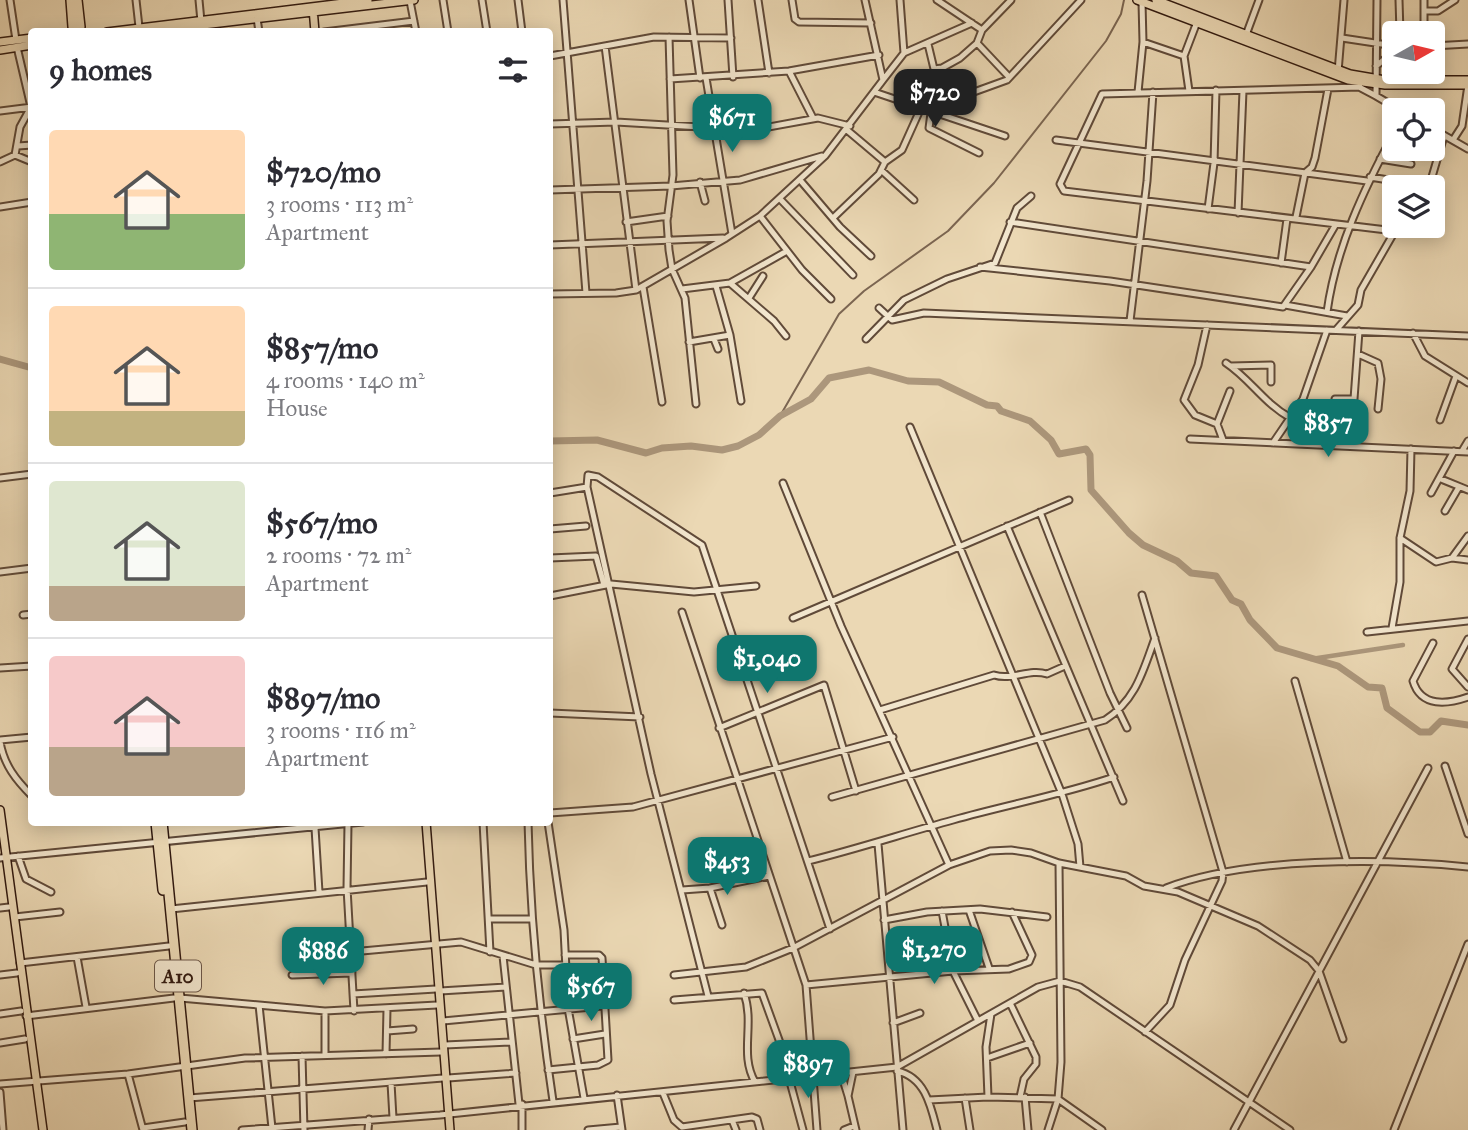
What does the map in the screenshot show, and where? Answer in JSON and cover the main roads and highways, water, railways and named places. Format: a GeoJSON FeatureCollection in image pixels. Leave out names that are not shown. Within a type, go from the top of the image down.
{"type":"FeatureCollection","features":[{"type":"Feature","properties":{"kind":"highway"},"geometry":{"type":"LineString","coordinates":[[71,0],[77,28]]}},
{"type":"Feature","properties":{"kind":"highway"},"geometry":{"type":"LineString","coordinates":[[77,0],[77,28]]}},
{"type":"Feature","properties":{"kind":"highway","name":"A10"},"geometry":{"type":"LineString","coordinates":[[157,826],[171,909],[186,1126]]}},
{"type":"Feature","properties":{"kind":"highway","name":"A10"},"geometry":{"type":"LineString","coordinates":[[162,826],[169,946],[177,998]]}},
{"type":"Feature","properties":{"kind":"highway","name":"A10"},"geometry":{"type":"LineString","coordinates":[[183,1068],[192,1130]]}},
{"type":"Feature","properties":{"kind":"main road"},"geometry":{"type":"LineString","coordinates":[[157,28],[257,18],[368,0]]}},
{"type":"Feature","properties":{"kind":"main road"},"geometry":{"type":"LineString","coordinates":[[202,25],[311,9],[412,0]]}},
{"type":"Feature","properties":{"kind":"main road"},"geometry":{"type":"LineString","coordinates":[[1156,0],[1169,2],[1338,73],[1348,80],[1468,84]]}},
{"type":"Feature","properties":{"kind":"main road"},"geometry":{"type":"LineString","coordinates":[[1139,1],[1338,73],[1382,81]]}},
{"type":"Feature","properties":{"kind":"main road"},"geometry":{"type":"LineString","coordinates":[[311,9],[313,28]]}},
{"type":"Feature","properties":{"kind":"main road"},"geometry":{"type":"LineString","coordinates":[[0,50],[28,40]]}},
{"type":"Feature","properties":{"kind":"main road"},"geometry":{"type":"LineString","coordinates":[[0,42],[28,45]]}},
{"type":"Feature","properties":{"kind":"main road"},"geometry":{"type":"LineString","coordinates":[[1446,80],[1468,84]]}},
{"type":"Feature","properties":{"kind":"main road"},"geometry":{"type":"LineString","coordinates":[[0,810],[17,973],[40,1130]]}},
{"type":"Feature","properties":{"kind":"main road"},"geometry":{"type":"LineString","coordinates":[[424,826],[434,944]]}},
{"type":"Feature","properties":{"kind":"main road"},"geometry":{"type":"LineString","coordinates":[[424,826],[443,1021],[443,1049]]}},
{"type":"Feature","properties":{"kind":"main road"},"geometry":{"type":"LineString","coordinates":[[0,837],[15,917],[25,1039],[33,1082]]}},
{"type":"Feature","properties":{"kind":"main road"},"geometry":{"type":"LineString","coordinates":[[438,990],[449,1130]]}},
{"type":"Feature","properties":{"kind":"waterway"},"geometry":{"type":"LineString","coordinates":[[780,416],[839,314],[864,291],[948,231],[994,183],[1106,41],[1121,14],[1124,0]]}},
{"type":"Feature","properties":{"kind":"waterway"},"geometry":{"type":"LineString","coordinates":[[0,359],[28,367]]}},
{"type":"Feature","properties":{"kind":"waterway"},"geometry":{"type":"LineString","coordinates":[[553,441],[597,440],[646,453],[662,448],[691,446],[722,450],[738,446],[759,435],[780,416],[811,399],[829,378],[869,370],[908,381],[939,382],[987,405],[997,406],[1001,411],[1030,421],[1051,440],[1059,454],[1086,449],[1090,455],[1091,490],[1129,533],[1143,545],[1177,561],[1191,573],[1216,576],[1232,600],[1241,604],[1250,620],[1277,648],[1338,666],[1368,687],[1382,688],[1387,708],[1420,732],[1430,732],[1441,721],[1468,725]]}},
{"type":"Feature","properties":{"kind":"waterway"},"geometry":{"type":"LineString","coordinates":[[1311,659],[1403,645]]}}]}
